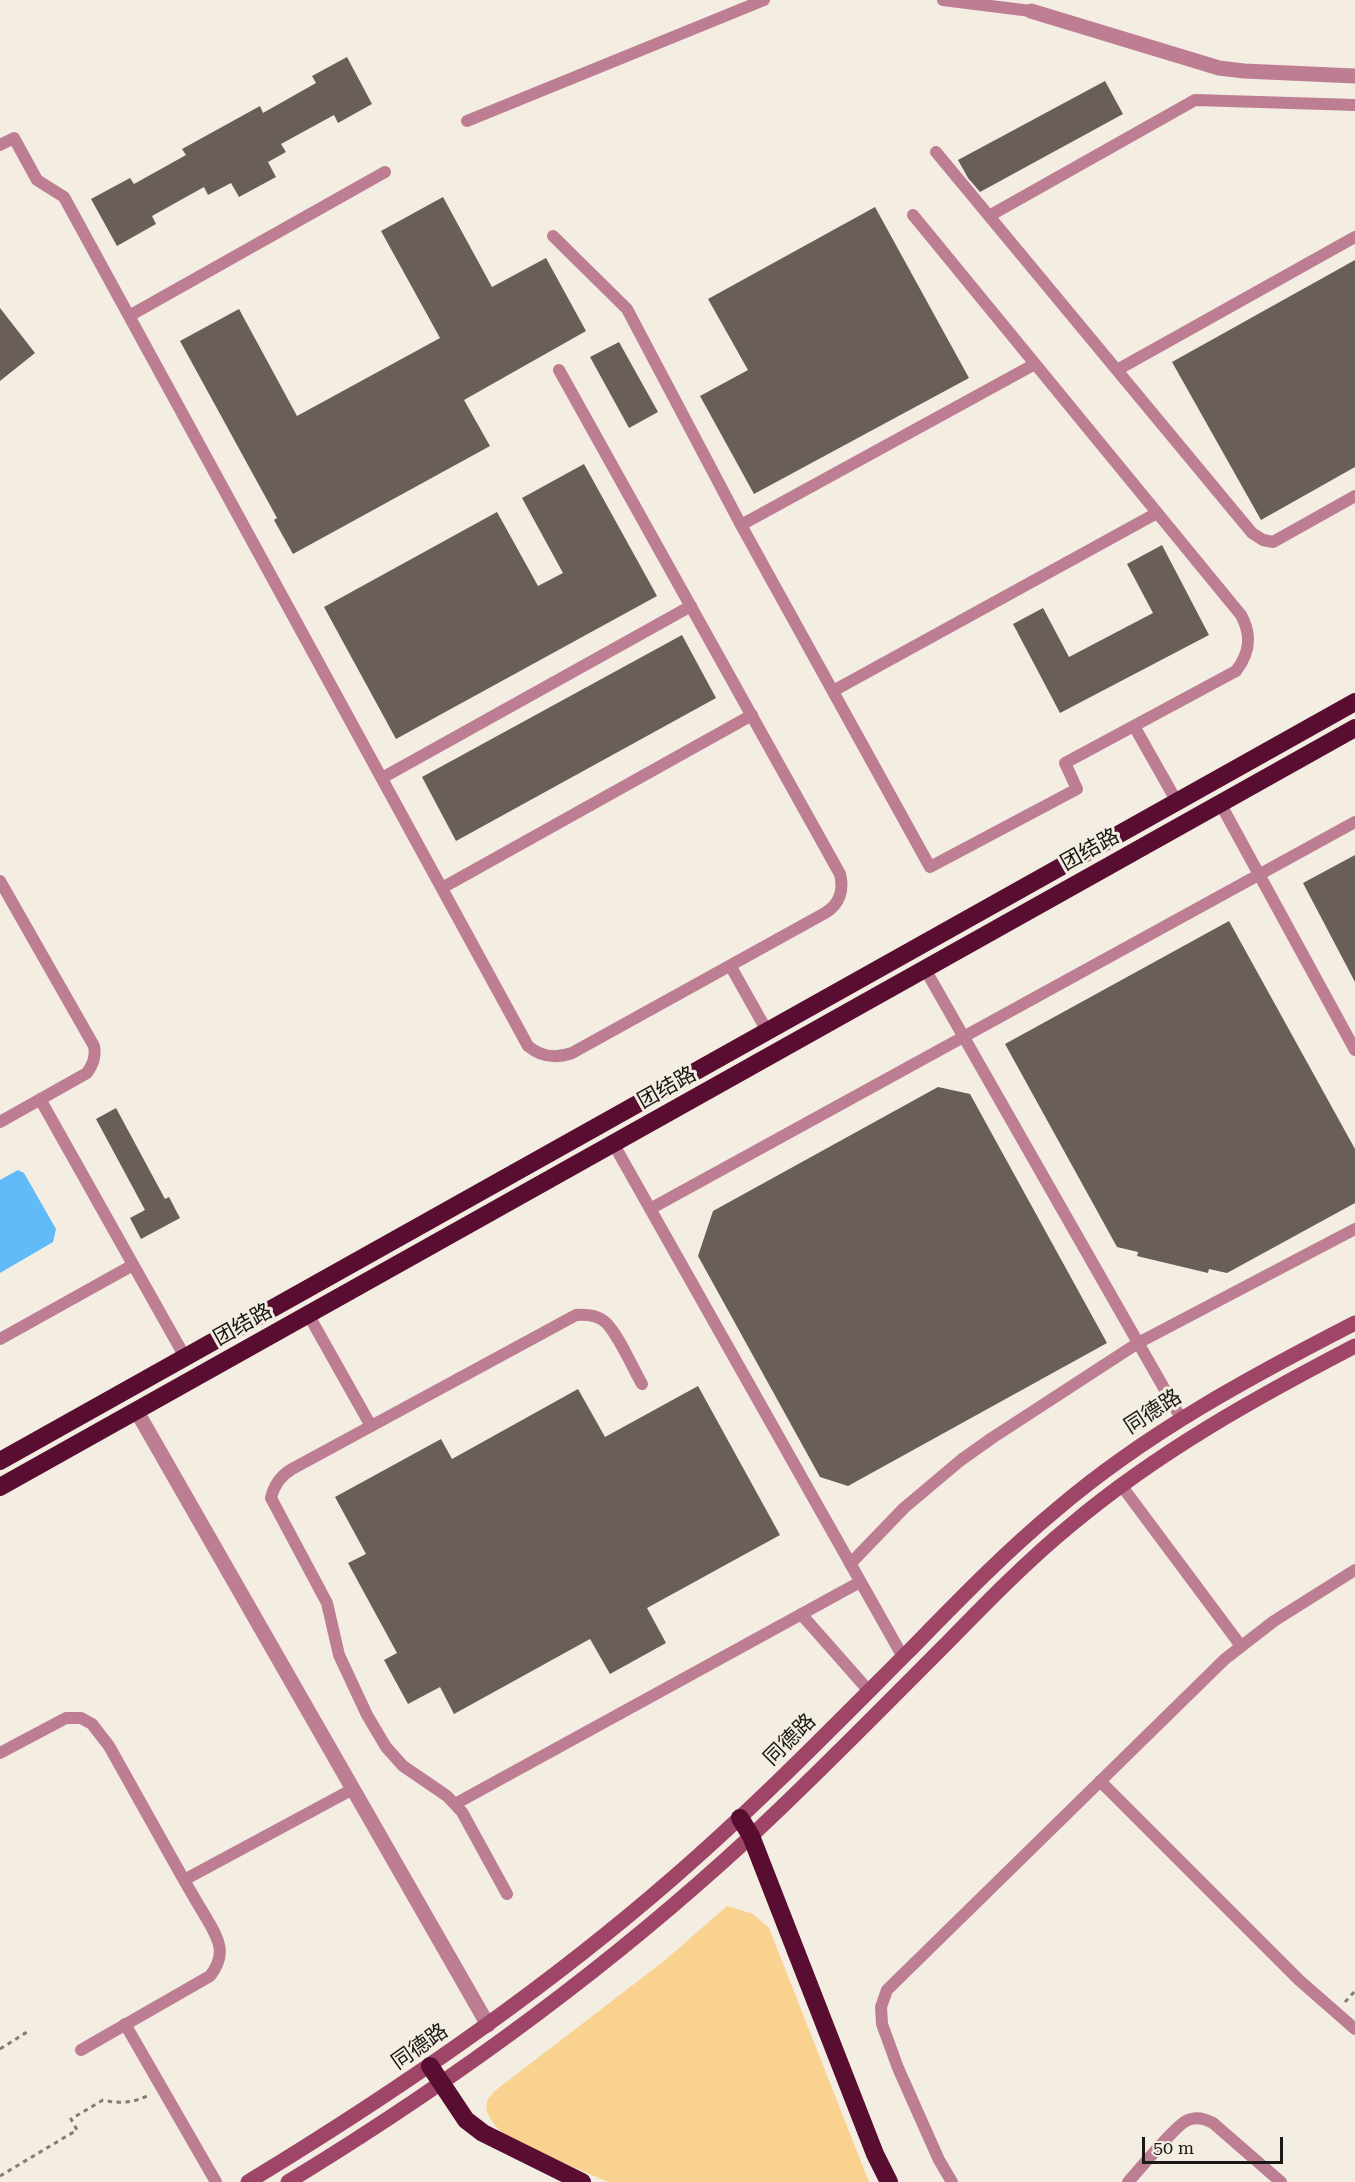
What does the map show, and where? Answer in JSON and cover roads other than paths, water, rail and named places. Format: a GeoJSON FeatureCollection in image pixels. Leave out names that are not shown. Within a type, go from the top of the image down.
{"type":"FeatureCollection","features":[{"type":"Feature","properties":{"kind":"highway","name":"团结路"},"geometry":{"type":"LineString","coordinates":[[0,1461],[1355,702]]}},
{"type":"Feature","properties":{"kind":"highway","name":"团结路"},"geometry":{"type":"LineString","coordinates":[[0,1487],[1355,728]]}},
{"type":"Feature","properties":{"kind":"highway"},"geometry":{"type":"LineString","coordinates":[[740,1818],[751,1836],[888,2182]]}},
{"type":"Feature","properties":{"kind":"highway"},"geometry":{"type":"LineString","coordinates":[[430,2066],[465,2120],[483,2133],[582,2182]]}},
{"type":"Feature","properties":{"kind":"main road","name":"同德路"},"geometry":{"type":"LineString","coordinates":[[248,2182],[430,2066],[488,2025],[610,1931],[740,1818],[982,1577],[1057,1509],[1134,1450],[1181,1418],[1279,1362],[1355,1323]]}},
{"type":"Feature","properties":{"kind":"main road","name":"同德路"},"geometry":{"type":"LineString","coordinates":[[288,2182],[442,2083],[539,2014],[687,1894],[751,1836],[1026,1565],[1070,1525],[1121,1485],[1223,1417],[1355,1346]]}},
{"type":"Feature","properties":{"kind":"street"},"geometry":{"type":"LineString","coordinates":[[1031,11],[1219,68],[1355,76]]}},
{"type":"Feature","properties":{"kind":"street"},"geometry":{"type":"LineString","coordinates":[[136,1410],[488,2025]]}},
{"type":"Feature","properties":{"kind":"lane"},"geometry":{"type":"LineString","coordinates":[[467,121],[764,0]]}},
{"type":"Feature","properties":{"kind":"lane"},"geometry":{"type":"LineString","coordinates":[[943,0],[1031,11]]}},
{"type":"Feature","properties":{"kind":"lane"},"geometry":{"type":"LineString","coordinates":[[989,216],[1195,100],[1355,105]]}},
{"type":"Feature","properties":{"kind":"lane"},"geometry":{"type":"LineString","coordinates":[[0,145],[14,138],[37,180],[64,197],[528,1046],[546,1056],[555,1057],[572,1053],[731,967],[831,909],[842,891],[840,874],[558,370]]}},
{"type":"Feature","properties":{"kind":"lane"},"geometry":{"type":"LineString","coordinates":[[936,152],[1257,537],[1274,542],[1355,496]]}},
{"type":"Feature","properties":{"kind":"lane"},"geometry":{"type":"LineString","coordinates":[[129,316],[385,172]]}},
{"type":"Feature","properties":{"kind":"lane"},"geometry":{"type":"LineString","coordinates":[[553,236],[627,309],[741,525],[930,867],[1077,789],[1065,763],[1236,670],[1242,664],[1248,648],[1248,633],[1241,615],[913,215]]}},
{"type":"Feature","properties":{"kind":"lane"},"geometry":{"type":"LineString","coordinates":[[1117,370],[1355,237]]}},
{"type":"Feature","properties":{"kind":"lane"},"geometry":{"type":"LineString","coordinates":[[741,525],[1035,364]]}},
{"type":"Feature","properties":{"kind":"lane"},"geometry":{"type":"LineString","coordinates":[[833,691],[1157,513]]}},
{"type":"Feature","properties":{"kind":"lane"},"geometry":{"type":"LineString","coordinates":[[382,778],[691,606]]}},
{"type":"Feature","properties":{"kind":"lane"},"geometry":{"type":"LineString","coordinates":[[442,888],[752,715]]}},
{"type":"Feature","properties":{"kind":"lane"},"geometry":{"type":"LineString","coordinates":[[1134,726],[1177,801]]}},
{"type":"Feature","properties":{"kind":"lane"},"geometry":{"type":"LineString","coordinates":[[1220,803],[1355,1050]]}},
{"type":"Feature","properties":{"kind":"lane"},"geometry":{"type":"LineString","coordinates":[[650,1209],[1355,822]]}},
{"type":"Feature","properties":{"kind":"lane"},"geometry":{"type":"LineString","coordinates":[[0,881],[94,1046],[95,1058],[87,1072],[0,1122]]}},
{"type":"Feature","properties":{"kind":"lane"},"geometry":{"type":"LineString","coordinates":[[731,967],[767,1031]]}},
{"type":"Feature","properties":{"kind":"lane"},"geometry":{"type":"LineString","coordinates":[[925,969],[1181,1418]]}},
{"type":"Feature","properties":{"kind":"lane"},"geometry":{"type":"LineString","coordinates":[[40,1099],[185,1357]]}},
{"type":"Feature","properties":{"kind":"lane"},"geometry":{"type":"LineString","coordinates":[[613,1143],[903,1657]]}},
{"type":"Feature","properties":{"kind":"lane"},"geometry":{"type":"LineString","coordinates":[[850,1564],[904,1509],[961,1460],[1138,1343],[1355,1229]]}},
{"type":"Feature","properties":{"kind":"lane"},"geometry":{"type":"LineString","coordinates":[[0,1339],[133,1265]]}},
{"type":"Feature","properties":{"kind":"lane"},"geometry":{"type":"LineString","coordinates":[[308,1314],[371,1426]]}},
{"type":"Feature","properties":{"kind":"lane"},"geometry":{"type":"LineString","coordinates":[[507,1894],[462,1812],[436,1788],[403,1766],[386,1746],[367,1715],[339,1654],[327,1603],[271,1498],[276,1484],[285,1473],[576,1316],[586,1314],[595,1316],[609,1325],[642,1384]]}},
{"type":"Feature","properties":{"kind":"lane"},"geometry":{"type":"LineString","coordinates":[[1121,1485],[1241,1646]]}},
{"type":"Feature","properties":{"kind":"lane"},"geometry":{"type":"LineString","coordinates":[[952,2182],[939,2160],[898,2068],[882,2024],[881,2007],[887,1990],[1241,1646],[1274,1621],[1355,1569]]}},
{"type":"Feature","properties":{"kind":"lane"},"geometry":{"type":"LineString","coordinates":[[455,1804],[860,1582]]}},
{"type":"Feature","properties":{"kind":"lane"},"geometry":{"type":"LineString","coordinates":[[801,1614],[869,1691]]}},
{"type":"Feature","properties":{"kind":"lane"},"geometry":{"type":"LineString","coordinates":[[0,1753],[66,1718],[87,1720],[109,1746],[218,1939],[220,1956],[210,1976],[81,2050]]}},
{"type":"Feature","properties":{"kind":"lane"},"geometry":{"type":"LineString","coordinates":[[1100,1781],[1299,1980],[1355,2029]]}},
{"type":"Feature","properties":{"kind":"lane"},"geometry":{"type":"LineString","coordinates":[[184,1880],[353,1789]]}},
{"type":"Feature","properties":{"kind":"lane"},"geometry":{"type":"LineString","coordinates":[[125,2024],[216,2182]]}},
{"type":"Feature","properties":{"kind":"lane"},"geometry":{"type":"LineString","coordinates":[[1128,2182],[1182,2123],[1194,2118],[1213,2122],[1281,2182]]}},
{"type":"Feature","properties":{"kind":"water"},"geometry":{"type":"Polygon","coordinates":[[[18,1170],[24,1173],[56,1229],[53,1242],[0,1273],[0,1180],[18,1170]]]}}]}
